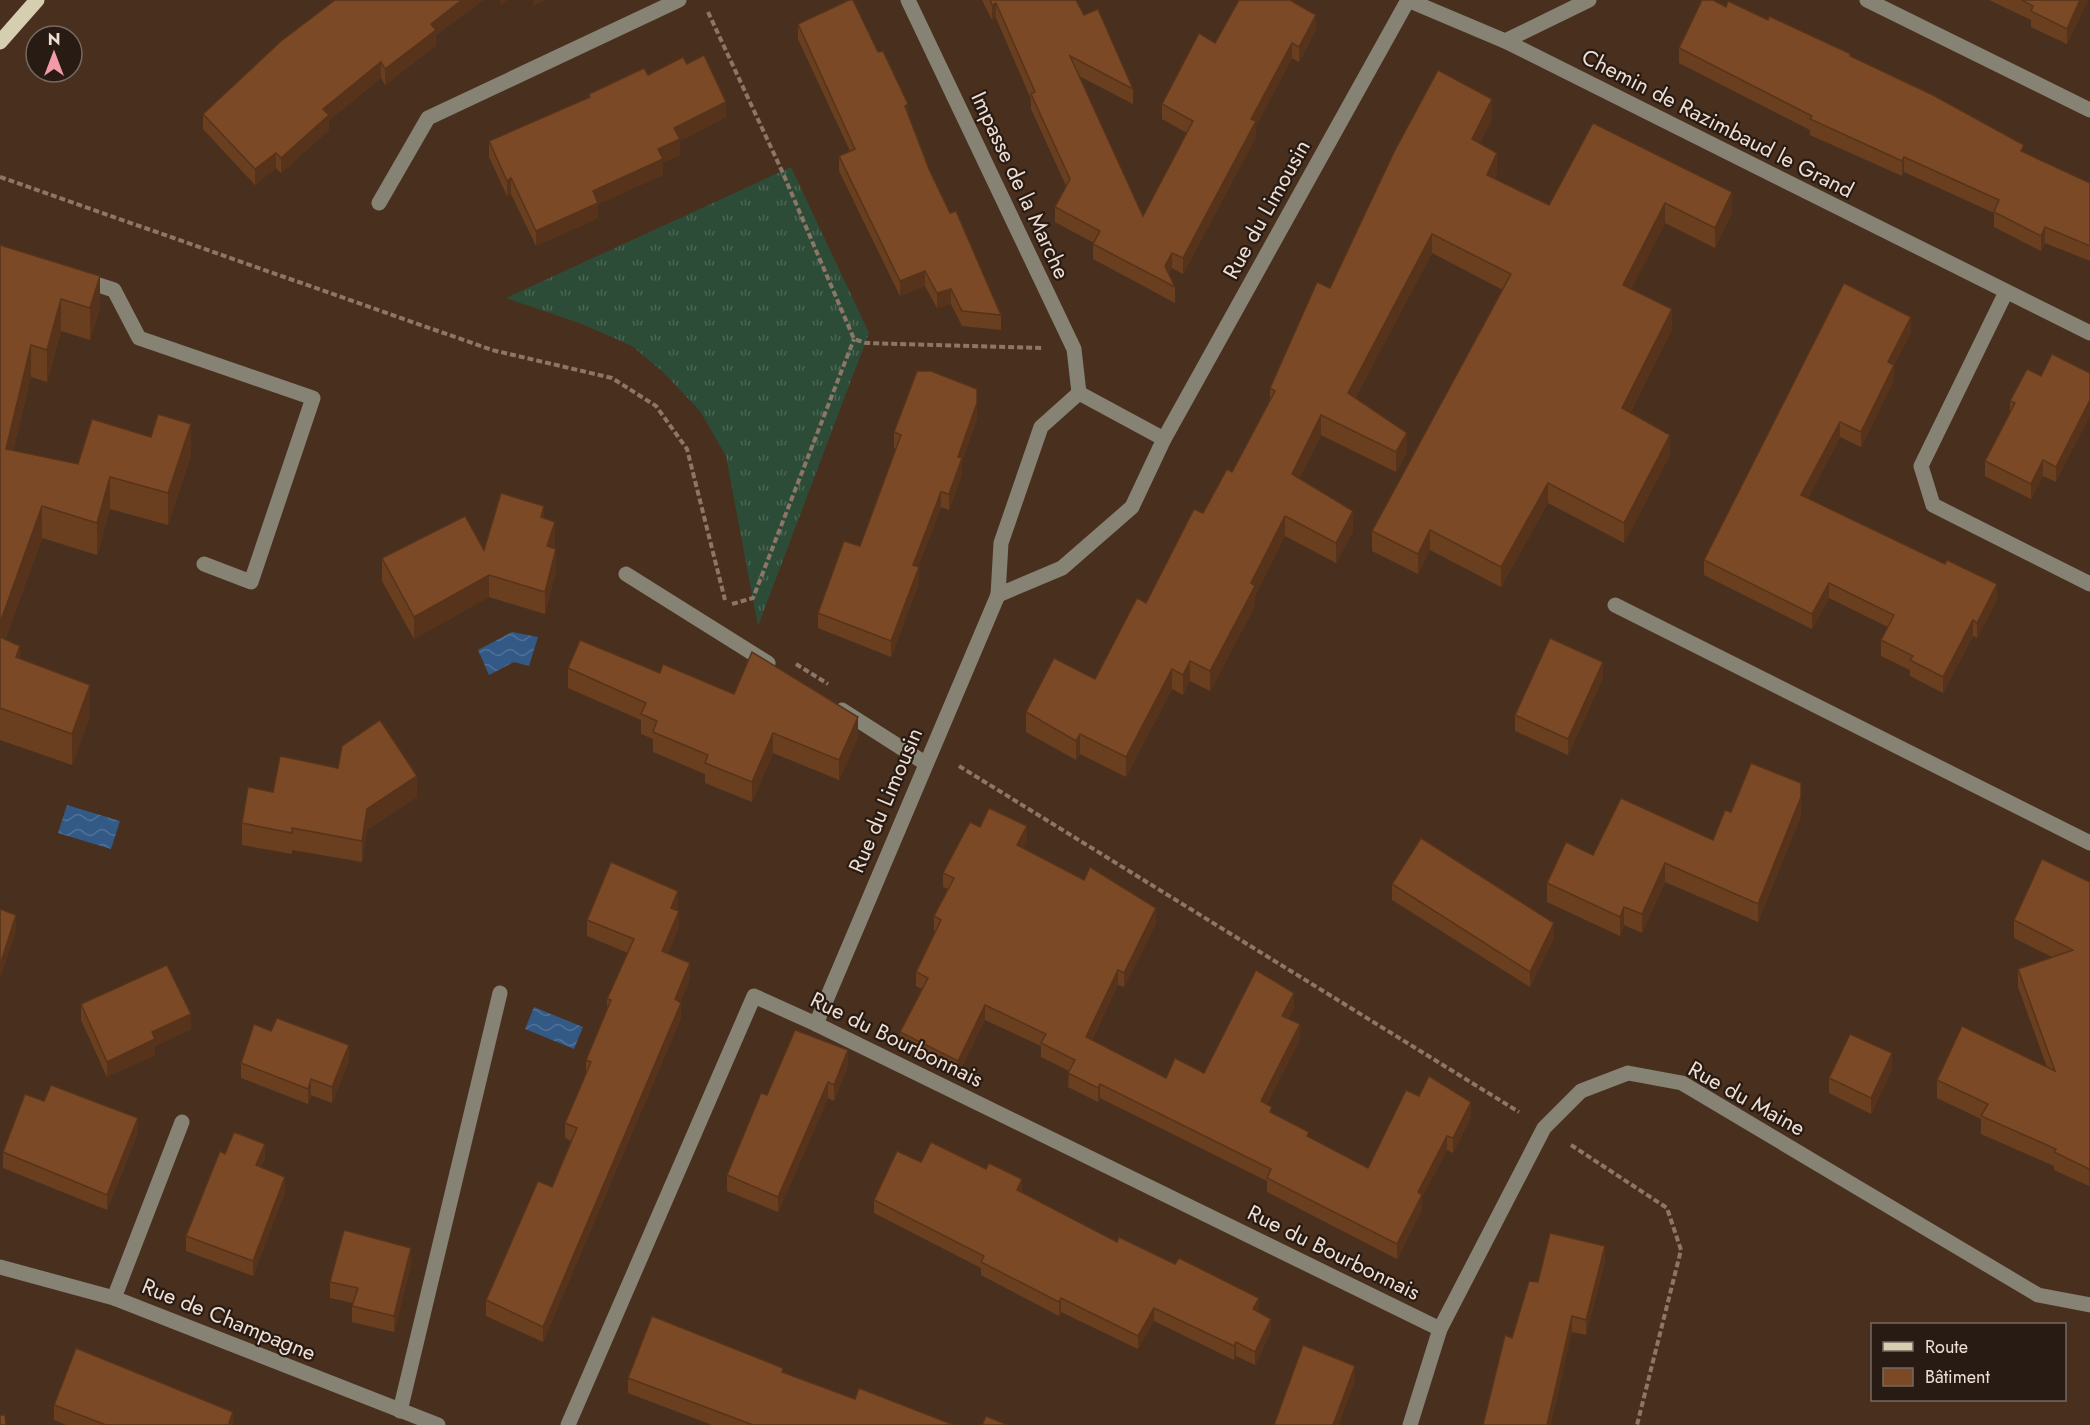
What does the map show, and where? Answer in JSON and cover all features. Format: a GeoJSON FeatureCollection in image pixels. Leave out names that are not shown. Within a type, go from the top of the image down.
{"type":"FeatureCollection","features":[{"type":"Feature","properties":{"kind":"main road"},"geometry":{"type":"LineString","coordinates":[[0,42],[37,0]]}},
{"type":"Feature","properties":{"kind":"street"},"geometry":{"type":"LineString","coordinates":[[379,203],[428,118],[679,0]]}},
{"type":"Feature","properties":{"kind":"street","name":"Impasse de la Marche"},"geometry":{"type":"LineString","coordinates":[[908,0],[1074,349],[1079,393]]}},
{"type":"Feature","properties":{"kind":"street","name":"Chemin de Razimbaud le Grand"},"geometry":{"type":"LineString","coordinates":[[1408,0],[1505,41],[2090,333]]}},
{"type":"Feature","properties":{"kind":"street","name":"Rue du Limousin"},"geometry":{"type":"LineString","coordinates":[[998,595],[1062,568],[1132,507],[1164,439],[1408,0]]}},
{"type":"Feature","properties":{"kind":"street"},"geometry":{"type":"LineString","coordinates":[[1505,41],[1589,0]]}},
{"type":"Feature","properties":{"kind":"street"},"geometry":{"type":"LineString","coordinates":[[1867,0],[2090,110]]}},
{"type":"Feature","properties":{"kind":"street"},"geometry":{"type":"LineString","coordinates":[[68,275],[114,290],[139,338],[314,398],[251,582],[204,564]]}},
{"type":"Feature","properties":{"kind":"street"},"geometry":{"type":"LineString","coordinates":[[2006,292],[1921,466],[1934,505],[2090,584]]}},
{"type":"Feature","properties":{"kind":"street"},"geometry":{"type":"LineString","coordinates":[[1079,393],[1164,439]]}},
{"type":"Feature","properties":{"kind":"street","name":"Rue du Limousin"},"geometry":{"type":"LineString","coordinates":[[816,1024],[925,762],[998,595],[1001,543],[1041,426],[1079,393]]}},
{"type":"Feature","properties":{"kind":"street"},"geometry":{"type":"LineString","coordinates":[[626,574],[786,675]]}},
{"type":"Feature","properties":{"kind":"street"},"geometry":{"type":"LineString","coordinates":[[1615,605],[2090,843]]}},
{"type":"Feature","properties":{"kind":"street"},"geometry":{"type":"LineString","coordinates":[[826,700],[925,762]]}},
{"type":"Feature","properties":{"kind":"street"},"geometry":{"type":"LineString","coordinates":[[400,1411],[500,993]]}},
{"type":"Feature","properties":{"kind":"street","name":"Rue du Bourbonnais"},"geometry":{"type":"LineString","coordinates":[[568,1425],[754,996],[816,1024],[1440,1329]]}},
{"type":"Feature","properties":{"kind":"street","name":"Rue du Maine"},"geometry":{"type":"LineString","coordinates":[[1410,1425],[1440,1329],[1544,1128],[1581,1091],[1628,1073],[1682,1083],[2038,1295],[2090,1305]]}},
{"type":"Feature","properties":{"kind":"street"},"geometry":{"type":"LineString","coordinates":[[114,1298],[182,1122]]}},
{"type":"Feature","properties":{"kind":"street","name":"Rue de Champagne"},"geometry":{"type":"LineString","coordinates":[[0,1266],[114,1298],[438,1425]]}},
{"type":"Feature","properties":{"kind":"path"},"geometry":{"type":"LineString","coordinates":[[707,11],[782,171],[854,339],[753,598],[727,606]]}},
{"type":"Feature","properties":{"kind":"path"},"geometry":{"type":"LineString","coordinates":[[854,339],[866,343],[1074,349]]}},
{"type":"Feature","properties":{"kind":"green space"},"geometry":{"type":"Polygon","coordinates":[[[791,167],[869,333],[758,626],[726,456],[700,411],[663,372],[632,346],[582,324],[506,298],[791,167]]]}},
{"type":"Feature","properties":{"kind":"water"},"geometry":{"type":"Polygon","coordinates":[[[512,632],[538,637],[529,666],[514,662],[489,675],[478,650],[512,632]]]}},
{"type":"Feature","properties":{"kind":"water"},"geometry":{"type":"Polygon","coordinates":[[[67,805],[120,821],[111,849],[58,833],[67,805]]]}},
{"type":"Feature","properties":{"kind":"water"},"geometry":{"type":"Polygon","coordinates":[[[534,1007],[583,1027],[574,1049],[525,1029],[534,1007]]]}},
{"type":"Feature","properties":{"kind":"building"},"geometry":{"type":"Polygon","coordinates":[[[335,0],[462,0],[431,24],[436,30],[385,69],[381,62],[323,109],[329,115],[281,158],[276,153],[255,169],[203,114],[281,41],[335,0]]]}},
{"type":"Feature","properties":{"kind":"building"},"geometry":{"type":"Polygon","coordinates":[[[853,0],[878,52],[883,51],[908,104],[905,106],[929,169],[950,213],[956,211],[1001,315],[962,311],[951,289],[937,293],[925,271],[900,281],[839,156],[855,149],[798,24],[853,0]]]}},
{"type":"Feature","properties":{"kind":"building"},"geometry":{"type":"Polygon","coordinates":[[[990,0],[1076,0],[1084,15],[1098,9],[1133,89],[1070,56],[1143,216],[1193,121],[1162,104],[1199,33],[1215,43],[1239,0],[1290,0],[1316,15],[1299,47],[1292,43],[1251,119],[1256,121],[1183,258],[1172,253],[1165,266],[1175,287],[1093,244],[1100,231],[1055,207],[1070,179],[1031,94],[1035,92],[996,3],[992,5],[990,0]]]}},
{"type":"Feature","properties":{"kind":"building"},"geometry":{"type":"Polygon","coordinates":[[[1702,0],[1713,0],[1726,7],[1728,1],[1768,20],[1769,16],[1851,54],[1850,56],[1933,95],[2024,145],[2021,151],[2090,183],[2090,246],[2045,227],[2041,236],[1994,212],[1999,200],[1904,157],[1902,161],[1810,119],[1812,116],[1679,48],[1702,0]]]}},
{"type":"Feature","properties":{"kind":"building"},"geometry":{"type":"Polygon","coordinates":[[[2022,0],[2080,0],[2067,29],[2031,11],[2033,6],[2022,0]]]}},
{"type":"Feature","properties":{"kind":"building"},"geometry":{"type":"Polygon","coordinates":[[[704,55],[726,102],[674,128],[680,139],[658,149],[663,159],[593,191],[598,203],[536,231],[511,178],[507,181],[489,141],[590,97],[589,94],[644,68],[648,75],[683,57],[687,64],[704,55]]]}},
{"type":"Feature","properties":{"kind":"building"},"geometry":{"type":"Polygon","coordinates":[[[1438,70],[1492,99],[1472,139],[1497,153],[1487,175],[1549,205],[1593,123],[1732,192],[1715,228],[1665,203],[1623,285],[1672,309],[1622,408],[1670,435],[1624,523],[1548,483],[1501,567],[1430,530],[1418,554],[1372,531],[1511,274],[1432,234],[1348,393],[1407,433],[1396,452],[1321,415],[1292,474],[1353,511],[1336,543],[1285,516],[1251,583],[1255,586],[1210,671],[1190,661],[1183,675],[1172,669],[1126,757],[1080,734],[1076,741],[1026,712],[1054,658],[1095,679],[1137,598],[1146,603],[1194,509],[1203,513],[1227,469],[1232,472],[1275,391],[1270,388],[1317,282],[1330,288],[1394,152],[1438,70]]]}},
{"type":"Feature","properties":{"kind":"building"},"geometry":{"type":"Polygon","coordinates":[[[0,245],[100,276],[90,308],[61,299],[47,350],[31,345],[6,449],[78,464],[92,419],[151,437],[158,414],[191,424],[168,493],[110,477],[97,523],[42,506],[0,623],[0,245]]]}},
{"type":"Feature","properties":{"kind":"building"},"geometry":{"type":"Polygon","coordinates":[[[1844,283],[1911,317],[1888,362],[1894,365],[1861,432],[1840,422],[1801,495],[1945,564],[1947,560],[1997,584],[1977,623],[1973,620],[1943,677],[1910,660],[1913,656],[1881,640],[1894,615],[1829,583],[1812,614],[1704,560],[1844,283]]]}},
{"type":"Feature","properties":{"kind":"building"},"geometry":{"type":"Polygon","coordinates":[[[2052,354],[2090,373],[2090,400],[2056,467],[2043,460],[2031,484],[1985,461],[2015,403],[2010,401],[2027,369],[2041,376],[2052,354]]]}},
{"type":"Feature","properties":{"kind":"building"},"geometry":{"type":"Polygon","coordinates":[[[917,371],[931,371],[977,389],[977,403],[958,457],[962,458],[949,494],[941,492],[913,565],[919,567],[891,641],[818,613],[844,541],[860,546],[901,435],[894,432],[917,371]]]}},
{"type":"Feature","properties":{"kind":"building"},"geometry":{"type":"Polygon","coordinates":[[[501,493],[544,506],[541,517],[555,522],[547,546],[556,549],[545,592],[489,575],[414,617],[382,558],[465,516],[484,550],[501,493]]]}},
{"type":"Feature","properties":{"kind":"building"},"geometry":{"type":"Polygon","coordinates":[[[0,637],[20,646],[16,657],[90,685],[72,734],[0,708],[0,637]]]}},
{"type":"Feature","properties":{"kind":"building"},"geometry":{"type":"Polygon","coordinates":[[[1550,638],[1603,662],[1568,739],[1515,715],[1550,638]]]}},
{"type":"Feature","properties":{"kind":"building"},"geometry":{"type":"Polygon","coordinates":[[[580,640],[660,673],[663,664],[734,694],[752,652],[858,717],[839,760],[773,733],[752,782],[705,763],[708,755],[653,732],[657,721],[641,714],[646,703],[568,668],[580,640]]]}},
{"type":"Feature","properties":{"kind":"building"},"geometry":{"type":"Polygon","coordinates":[[[380,720],[417,776],[367,809],[362,841],[292,828],[292,833],[242,823],[248,787],[273,792],[280,756],[338,768],[342,746],[380,720]]]}},
{"type":"Feature","properties":{"kind":"building"},"geometry":{"type":"Polygon","coordinates":[[[1751,763],[1801,783],[1801,797],[1758,904],[1665,863],[1642,914],[1624,907],[1620,917],[1547,883],[1566,842],[1593,855],[1621,798],[1713,840],[1725,810],[1731,812],[1751,763]]]}},
{"type":"Feature","properties":{"kind":"building"},"geometry":{"type":"Polygon","coordinates":[[[989,808],[1027,826],[1017,845],[1084,880],[1090,867],[1156,908],[1124,973],[1118,970],[1086,1037],[1166,1078],[1175,1058],[1204,1073],[1256,970],[1294,993],[1282,1016],[1300,1024],[1261,1101],[1272,1107],[1270,1112],[1309,1132],[1307,1136],[1368,1168],[1406,1090],[1419,1096],[1429,1076],[1471,1102],[1453,1138],[1447,1136],[1418,1192],[1422,1195],[1397,1244],[1267,1178],[1271,1169],[1100,1084],[1098,1088],[1068,1073],[1075,1060],[1041,1043],[1046,1034],[985,1005],[958,1061],[900,1032],[928,978],[916,972],[941,920],[934,916],[954,878],[943,873],[970,822],[980,827],[989,808]]]}},
{"type":"Feature","properties":{"kind":"building"},"geometry":{"type":"Polygon","coordinates":[[[1421,838],[1554,923],[1530,972],[1392,884],[1421,838]]]}},
{"type":"Feature","properties":{"kind":"building"},"geometry":{"type":"Polygon","coordinates":[[[2042,859],[2090,882],[2089,1169],[2054,1152],[2056,1149],[1981,1116],[1988,1104],[1937,1080],[1962,1026],[2055,1071],[2018,969],[2073,950],[2014,920],[2042,859]]]}},
{"type":"Feature","properties":{"kind":"building"},"geometry":{"type":"Polygon","coordinates":[[[611,862],[678,891],[671,908],[679,911],[662,951],[690,963],[675,999],[681,1003],[543,1327],[486,1300],[538,1181],[552,1187],[577,1128],[565,1123],[591,1062],[586,1060],[611,1000],[607,999],[634,939],[587,920],[611,862]]]}},
{"type":"Feature","properties":{"kind":"building"},"geometry":{"type":"Polygon","coordinates":[[[0,909],[16,915],[0,965],[0,909]]]}},
{"type":"Feature","properties":{"kind":"building"},"geometry":{"type":"Polygon","coordinates":[[[167,965],[191,1014],[152,1032],[155,1039],[107,1062],[81,1004],[167,965]]]}},
{"type":"Feature","properties":{"kind":"building"},"geometry":{"type":"Polygon","coordinates":[[[277,1018],[349,1045],[332,1087],[311,1079],[308,1089],[241,1063],[254,1024],[271,1031],[277,1018]]]}},
{"type":"Feature","properties":{"kind":"building"},"geometry":{"type":"Polygon","coordinates":[[[795,1030],[848,1050],[834,1085],[828,1082],[778,1197],[727,1175],[761,1093],[767,1095],[795,1030]]]}},
{"type":"Feature","properties":{"kind":"building"},"geometry":{"type":"Polygon","coordinates":[[[1850,1034],[1892,1053],[1871,1098],[1829,1078],[1850,1034]]]}},
{"type":"Feature","properties":{"kind":"building"},"geometry":{"type":"Polygon","coordinates":[[[51,1085],[138,1118],[107,1195],[3,1152],[25,1094],[44,1101],[51,1085]]]}},
{"type":"Feature","properties":{"kind":"building"},"geometry":{"type":"Polygon","coordinates":[[[234,1132],[265,1144],[256,1165],[285,1177],[253,1261],[186,1236],[220,1151],[225,1154],[234,1132]]]}},
{"type":"Feature","properties":{"kind":"building"},"geometry":{"type":"Polygon","coordinates":[[[931,1142],[986,1169],[989,1163],[1022,1179],[1017,1190],[1117,1242],[1119,1237],[1175,1264],[1179,1258],[1259,1298],[1253,1309],[1271,1319],[1255,1352],[1236,1342],[1234,1346],[1154,1308],[1138,1336],[1061,1298],[1059,1302],[981,1262],[984,1256],[874,1200],[897,1151],[921,1162],[931,1142]]]}},
{"type":"Feature","properties":{"kind":"building"},"geometry":{"type":"Polygon","coordinates":[[[344,1230],[411,1248],[394,1316],[352,1306],[358,1288],[330,1282],[344,1230]]]}},
{"type":"Feature","properties":{"kind":"building"},"geometry":{"type":"Polygon","coordinates":[[[1550,1233],[1605,1246],[1586,1320],[1572,1316],[1547,1425],[1483,1425],[1505,1335],[1512,1338],[1529,1281],[1538,1282],[1550,1233]]]}},
{"type":"Feature","properties":{"kind":"building"},"geometry":{"type":"Polygon","coordinates":[[[652,1316],[783,1368],[782,1372],[855,1399],[859,1388],[954,1425],[753,1425],[628,1378],[652,1316]]]}},
{"type":"Feature","properties":{"kind":"building"},"geometry":{"type":"Polygon","coordinates":[[[1303,1345],[1355,1366],[1333,1425],[1274,1425],[1303,1345]]]}},
{"type":"Feature","properties":{"kind":"building"},"geometry":{"type":"Polygon","coordinates":[[[76,1348],[233,1412],[229,1423],[233,1425],[106,1425],[54,1405],[76,1348]]]}},
{"type":"Feature","properties":{"kind":"building"},"geometry":{"type":"Polygon","coordinates":[[[0,1415],[5,1415],[6,1425],[0,1425],[0,1415]]]}},
{"type":"Feature","properties":{"kind":"building"},"geometry":{"type":"Polygon","coordinates":[[[986,1416],[1008,1425],[982,1425],[986,1416]]]}}]}
